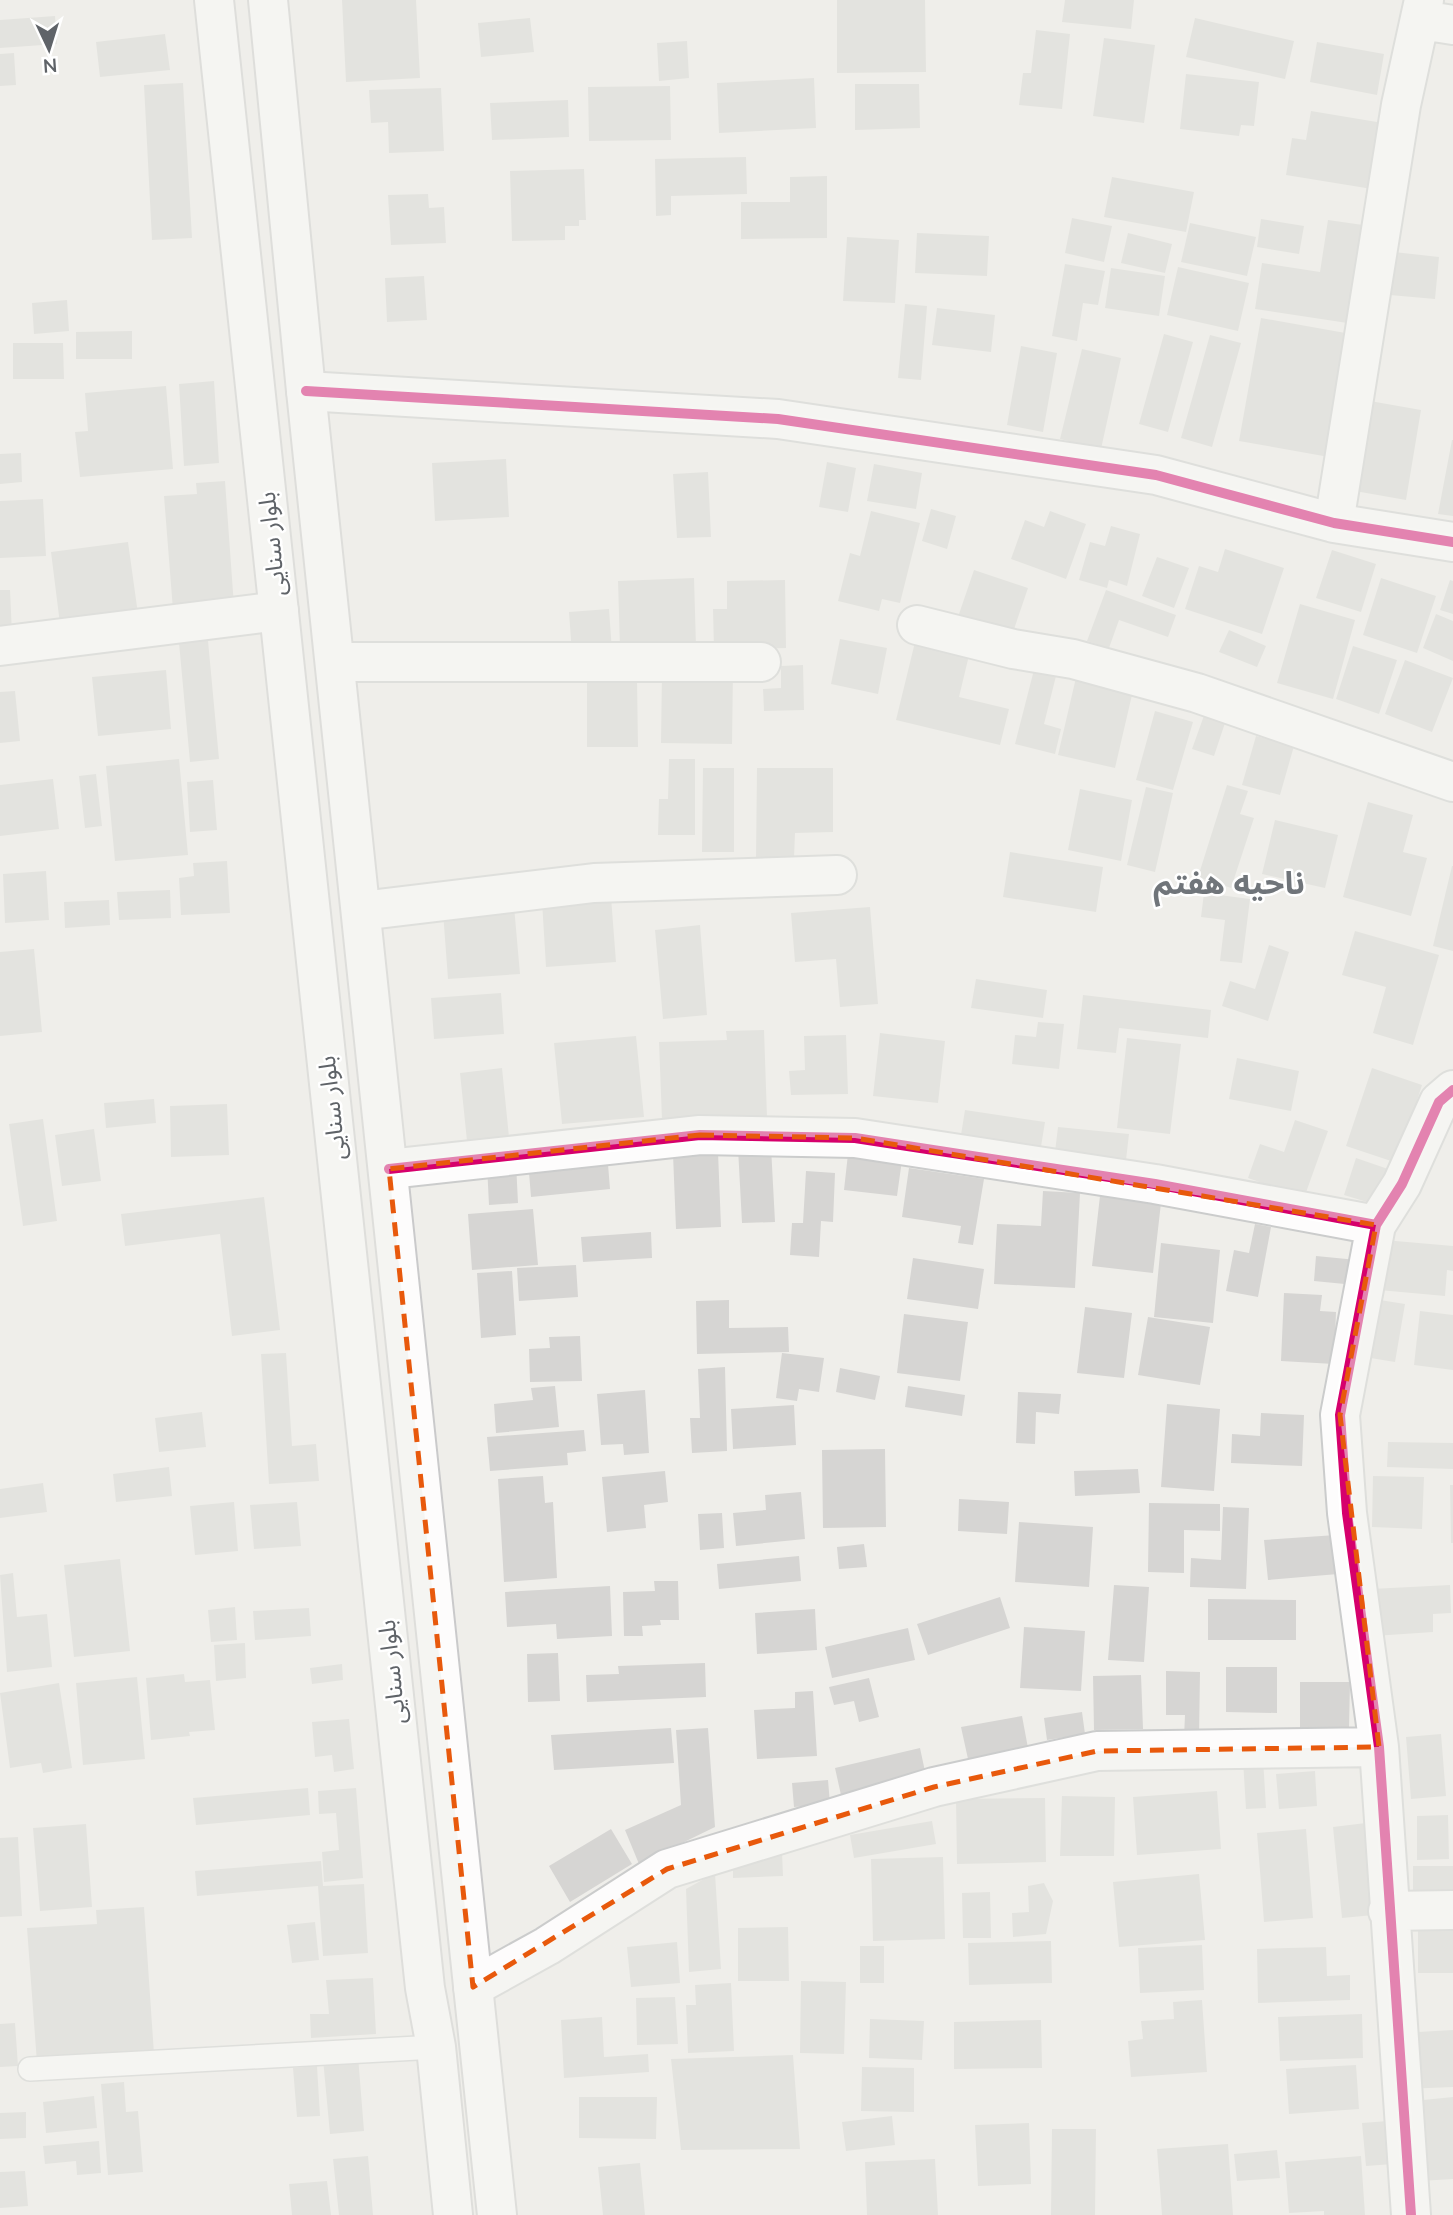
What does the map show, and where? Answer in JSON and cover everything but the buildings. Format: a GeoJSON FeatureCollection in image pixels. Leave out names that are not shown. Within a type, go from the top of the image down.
{"type":"FeatureCollection","features":[{"type":"Feature","properties":{"kind":"street","name":"بلوار سنایی"},"geometry":{"type":"LineString","coordinates":[[214,0],[425,1988],[436,2047],[453,2215]]}},
{"type":"Feature","properties":{"kind":"street","name":"بلوار سنایی"},"geometry":{"type":"LineString","coordinates":[[268,0],[306,391],[497,2215]]}},
{"type":"Feature","properties":{"kind":"street"},"geometry":{"type":"LineString","coordinates":[[1334,523],[1401,105],[1433,15]]}},
{"type":"Feature","properties":{"kind":"street"},"geometry":{"type":"LineString","coordinates":[[306,391],[778,419],[1156,474],[1334,523],[1453,542]]}},
{"type":"Feature","properties":{"kind":"street"},"geometry":{"type":"LineString","coordinates":[[0,646],[279,611]]}},
{"type":"Feature","properties":{"kind":"street"},"geometry":{"type":"LineString","coordinates":[[917,625],[1013,649],[1073,659],[1197,694],[1453,782]]}},
{"type":"Feature","properties":{"kind":"street"},"geometry":{"type":"LineString","coordinates":[[335,662],[761,662]]}},
{"type":"Feature","properties":{"kind":"street"},"geometry":{"type":"LineString","coordinates":[[361,911],[594,883],[837,875]]}},
{"type":"Feature","properties":{"kind":"street"},"geometry":{"type":"LineString","coordinates":[[1411,2215],[1388,1911],[1379,1747],[1348,1513],[1340,1415],[1356,1318],[1376,1225],[1402,1184],[1439,1102],[1453,1090]]}},
{"type":"Feature","properties":{"kind":"street"},"geometry":{"type":"LineString","coordinates":[[389,1169],[700,1135],[855,1138],[1154,1184],[1376,1225]]}},
{"type":"Feature","properties":{"kind":"street"},"geometry":{"type":"LineString","coordinates":[[473,1987],[547,1946],[667,1869],[934,1787],[1097,1751],[1379,1747]]}},
{"type":"Feature","properties":{"kind":"street"},"geometry":{"type":"LineString","coordinates":[[1388,1911],[1453,1910]]}},
{"type":"Feature","properties":{"kind":"lane"},"geometry":{"type":"LineString","coordinates":[[30,2069],[436,2047]]}},
{"type":"Feature","properties":{"kind":"highlighted area"},"geometry":{"type":"Polygon","coordinates":[[[700,1135],[855,1138],[1376,1225],[1340,1415],[1379,1747],[1097,1751],[934,1787],[667,1869],[473,1987],[389,1169],[700,1135]]]}},
{"type":"Feature","properties":{"kind":"cycle path"},"geometry":{"type":"LineString","coordinates":[[306,391],[778,419],[1156,475],[1334,523],[1453,542]]}},
{"type":"Feature","properties":{"kind":"cycle path"},"geometry":{"type":"LineString","coordinates":[[1411,2215],[1379,1747],[1347,1513],[1340,1415],[1376,1225],[1402,1184],[1439,1102],[1453,1090]]}},
{"type":"Feature","properties":{"kind":"cycle path"},"geometry":{"type":"LineString","coordinates":[[389,1169],[700,1135],[855,1138],[1155,1184],[1376,1225]]}},
{"type":"Feature","properties":{"kind":"district","name":"ناحیه هفتم"},"geometry":{"type":"Point","coordinates":[1229,883]}}]}
